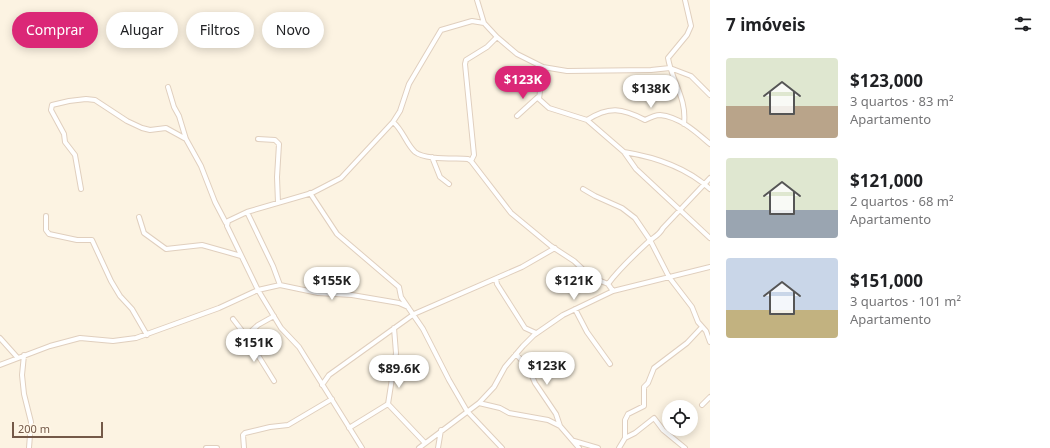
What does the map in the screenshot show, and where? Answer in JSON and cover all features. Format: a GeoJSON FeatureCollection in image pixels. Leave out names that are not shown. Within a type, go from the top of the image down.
{"type":"FeatureCollection","features":[{"type":"Feature","properties":{"kind":"street"},"geometry":{"type":"LineString","coordinates":[[477,0],[484,23],[497,37],[517,54],[543,67],[567,70],[651,70],[670,68],[691,76],[710,95]]}},
{"type":"Feature","properties":{"kind":"street"},"geometry":{"type":"LineString","coordinates":[[684,124],[686,110],[670,68],[668,58],[687,35],[691,26],[685,0]]}},
{"type":"Feature","properties":{"kind":"street"},"geometry":{"type":"LineString","coordinates":[[226,223],[247,212],[310,193],[341,178],[393,122],[400,111],[409,84],[441,30],[472,21],[484,23]]}},
{"type":"Feature","properties":{"kind":"street"},"geometry":{"type":"LineString","coordinates":[[471,161],[474,155],[465,64],[466,60],[487,47],[497,37]]}},
{"type":"Feature","properties":{"kind":"street"},"geometry":{"type":"LineString","coordinates":[[543,67],[539,99],[549,108],[587,120],[624,152],[636,169],[710,238]]}},
{"type":"Feature","properties":{"kind":"street"},"geometry":{"type":"LineString","coordinates":[[168,87],[186,139],[201,166],[215,202],[258,290],[282,328],[299,347],[362,448]]}},
{"type":"Feature","properties":{"kind":"street"},"geometry":{"type":"LineString","coordinates":[[517,116],[540,96]]}},
{"type":"Feature","properties":{"kind":"street"},"geometry":{"type":"LineString","coordinates":[[81,189],[75,155],[65,142],[64,134],[51,110],[52,105],[86,99],[95,100],[127,121],[142,128],[150,130],[166,128],[186,139]]}},
{"type":"Feature","properties":{"kind":"street"},"geometry":{"type":"LineString","coordinates":[[587,120],[612,109],[628,111],[645,120],[659,115],[684,124],[695,130],[710,144]]}},
{"type":"Feature","properties":{"kind":"street"},"geometry":{"type":"LineString","coordinates":[[393,122],[399,127],[415,152],[423,156],[468,159],[471,161],[511,213],[574,261],[591,277],[608,284],[613,291]]}},
{"type":"Feature","properties":{"kind":"street"},"geometry":{"type":"LineString","coordinates":[[258,139],[275,140],[279,144],[277,177],[278,203]]}},
{"type":"Feature","properties":{"kind":"street"},"geometry":{"type":"LineString","coordinates":[[624,152],[650,156],[684,171],[710,189]]}},
{"type":"Feature","properties":{"kind":"street"},"geometry":{"type":"LineString","coordinates":[[432,157],[440,177],[449,184]]}},
{"type":"Feature","properties":{"kind":"street"},"geometry":{"type":"LineString","coordinates":[[608,284],[619,269],[650,240],[659,236],[663,228],[703,183],[710,178]]}},
{"type":"Feature","properties":{"kind":"street"},"geometry":{"type":"LineString","coordinates":[[583,188],[595,196],[622,208],[635,218],[650,240],[669,277],[692,307],[698,322],[706,332],[710,342]]}},
{"type":"Feature","properties":{"kind":"street"},"geometry":{"type":"LineString","coordinates":[[310,193],[337,234],[399,287],[401,297],[414,314],[467,411],[502,448]]}},
{"type":"Feature","properties":{"kind":"street"},"geometry":{"type":"LineString","coordinates":[[247,212],[273,266],[280,285]]}},
{"type":"Feature","properties":{"kind":"street"},"geometry":{"type":"LineString","coordinates":[[46,216],[46,230],[49,234],[77,240],[92,240],[111,281],[120,296],[132,310],[147,335]]}},
{"type":"Feature","properties":{"kind":"street"},"geometry":{"type":"LineString","coordinates":[[139,217],[144,233],[166,249],[202,245],[241,256]]}},
{"type":"Feature","properties":{"kind":"street"},"geometry":{"type":"LineString","coordinates":[[322,385],[329,375],[414,314],[442,300],[461,295],[522,267],[555,248]]}},
{"type":"Feature","properties":{"kind":"street"},"geometry":{"type":"LineString","coordinates":[[419,448],[479,403],[494,387],[505,366],[536,334],[575,309],[613,291],[710,267]]}},
{"type":"Feature","properties":{"kind":"street"},"geometry":{"type":"LineString","coordinates":[[496,279],[503,294],[525,328],[536,334]]}},
{"type":"Feature","properties":{"kind":"street"},"geometry":{"type":"LineString","coordinates":[[0,365],[17,357],[64,341],[80,338],[120,341],[147,335],[220,308],[258,290],[280,285],[318,292],[352,294],[400,303],[408,307]]}},
{"type":"Feature","properties":{"kind":"street"},"geometry":{"type":"LineString","coordinates":[[575,309],[587,332],[610,364]]}},
{"type":"Feature","properties":{"kind":"street"},"geometry":{"type":"LineString","coordinates":[[246,336],[258,325],[274,316]]}},
{"type":"Feature","properties":{"kind":"street"},"geometry":{"type":"LineString","coordinates":[[233,319],[246,336],[274,381]]}},
{"type":"Feature","properties":{"kind":"street"},"geometry":{"type":"LineString","coordinates":[[619,448],[625,438],[625,420],[628,414],[644,406],[644,386],[648,383],[654,368],[687,343],[702,327]]}},
{"type":"Feature","properties":{"kind":"street"},"geometry":{"type":"LineString","coordinates":[[350,428],[388,404],[396,354],[394,328]]}},
{"type":"Feature","properties":{"kind":"street"},"geometry":{"type":"LineString","coordinates":[[0,338],[17,357]]}},
{"type":"Feature","properties":{"kind":"street"},"geometry":{"type":"LineString","coordinates":[[516,354],[526,364],[535,383],[556,414],[560,426]]}},
{"type":"Feature","properties":{"kind":"street"},"geometry":{"type":"LineString","coordinates":[[24,355],[22,374],[24,394],[31,422],[29,448]]}},
{"type":"Feature","properties":{"kind":"street"},"geometry":{"type":"LineString","coordinates":[[702,405],[710,397]]}},
{"type":"Feature","properties":{"kind":"street"},"geometry":{"type":"LineString","coordinates":[[244,448],[244,434],[256,429],[290,424],[332,399]]}},
{"type":"Feature","properties":{"kind":"street"},"geometry":{"type":"LineString","coordinates":[[479,403],[500,408],[509,413],[548,420],[560,426],[579,448]]}},
{"type":"Feature","properties":{"kind":"street"},"geometry":{"type":"LineString","coordinates":[[388,404],[425,443]]}},
{"type":"Feature","properties":{"kind":"street"},"geometry":{"type":"LineString","coordinates":[[625,438],[635,433],[654,418],[663,430],[685,448]]}},
{"type":"Feature","properties":{"kind":"street"},"geometry":{"type":"LineString","coordinates":[[438,448],[441,430]]}},
{"type":"Feature","properties":{"kind":"street"},"geometry":{"type":"LineString","coordinates":[[574,441],[597,448]]}},
{"type":"Feature","properties":{"kind":"street"},"geometry":{"type":"LineString","coordinates":[[206,448],[217,448]]}}]}
